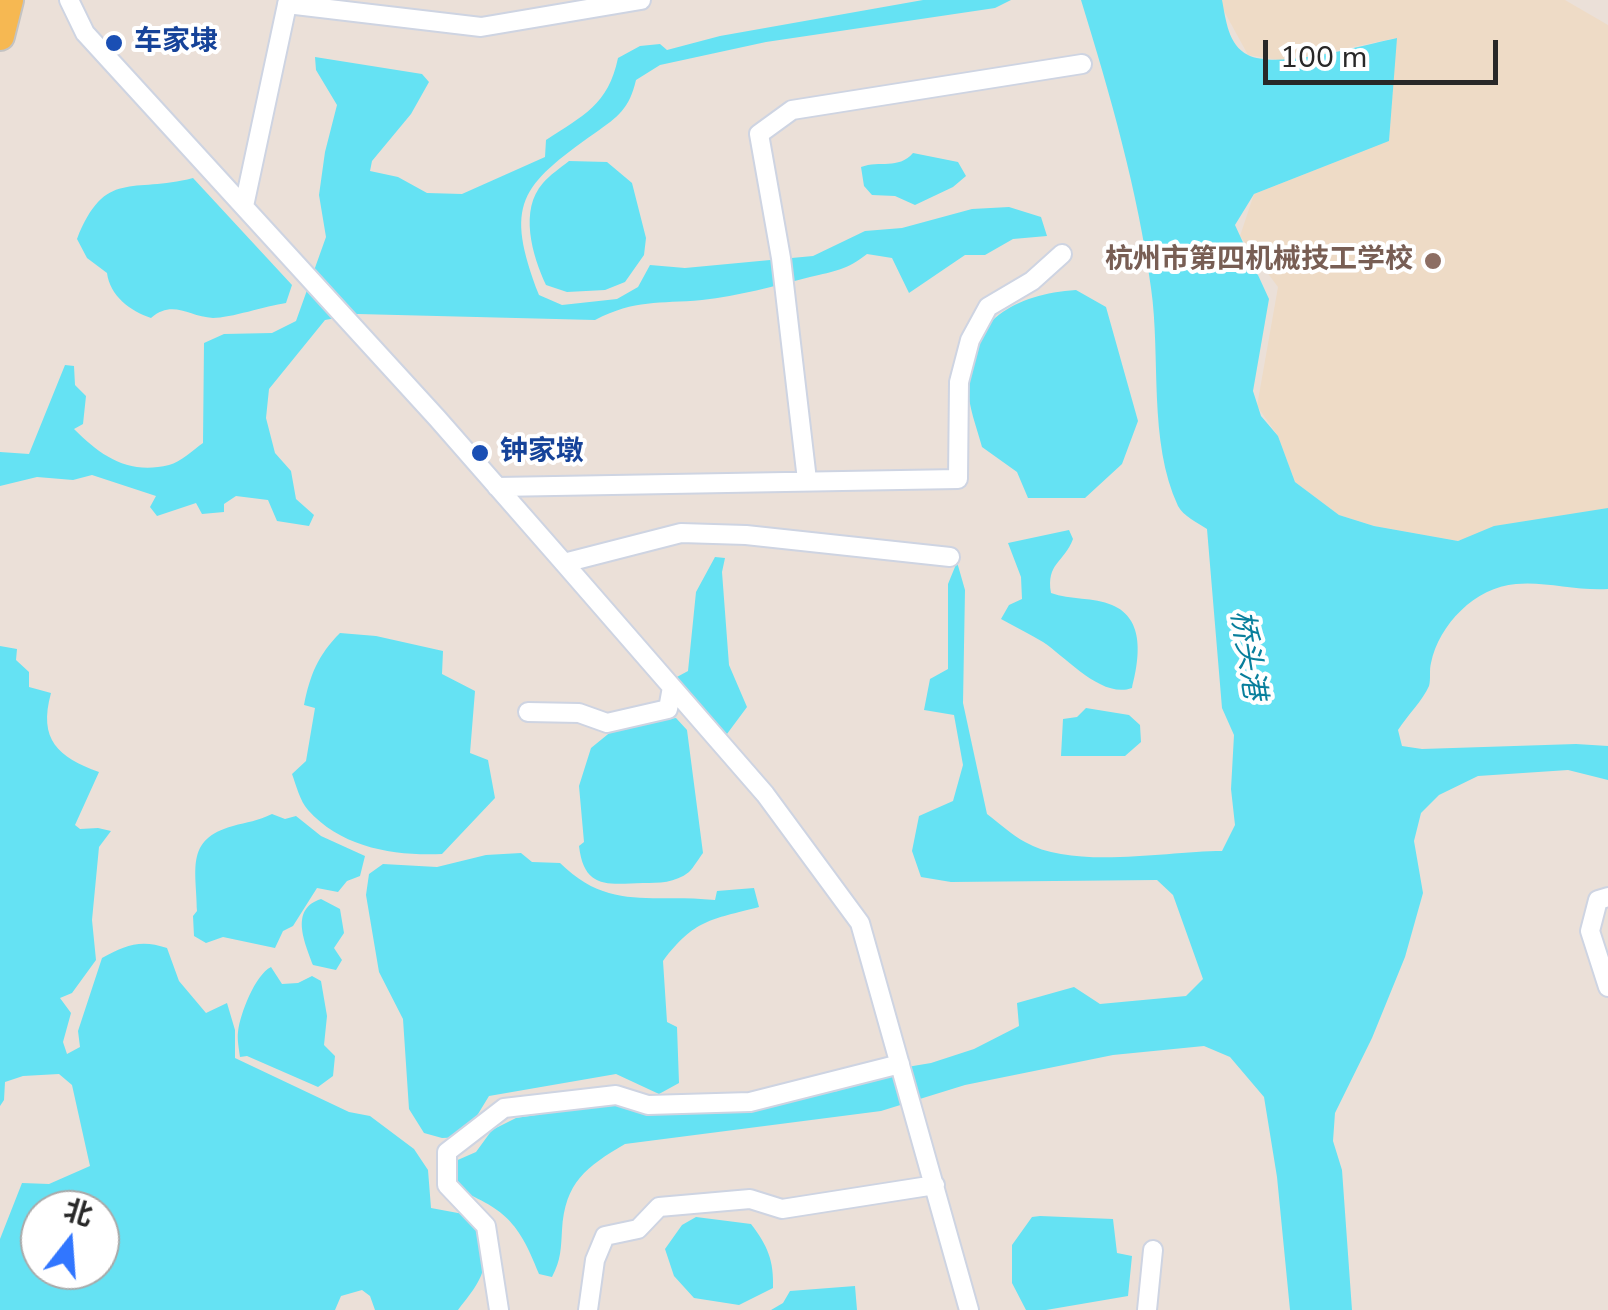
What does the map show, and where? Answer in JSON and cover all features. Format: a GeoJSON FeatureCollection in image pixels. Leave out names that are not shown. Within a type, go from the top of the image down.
{"type":"FeatureCollection","features":[{"type":"Feature","properties":{"kind":"main road"},"geometry":{"type":"LineString","coordinates":[[0,36],[9,0]]}},
{"type":"Feature","properties":{"kind":"street"},"geometry":{"type":"LineString","coordinates":[[69,0],[85,33],[497,486],[765,794],[860,923],[969,1310]]}},
{"type":"Feature","properties":{"kind":"street"},"geometry":{"type":"LineString","coordinates":[[244,206],[288,2],[481,28],[641,0]]}},
{"type":"Feature","properties":{"kind":"street"},"geometry":{"type":"LineString","coordinates":[[808,480],[781,258],[759,134],[792,110],[1082,64]]}},
{"type":"Feature","properties":{"kind":"street"},"geometry":{"type":"LineString","coordinates":[[497,486],[958,479],[960,382],[970,340],[988,307],[1032,280],[1062,254]]}},
{"type":"Feature","properties":{"kind":"street"},"geometry":{"type":"LineString","coordinates":[[564,563],[681,532],[746,535],[950,557]]}},
{"type":"Feature","properties":{"kind":"street"},"geometry":{"type":"LineString","coordinates":[[528,712],[579,713],[607,723],[668,708],[672,687]]}},
{"type":"Feature","properties":{"kind":"street"},"geometry":{"type":"LineString","coordinates":[[1608,897],[1598,900],[1590,931],[1608,987]]}},
{"type":"Feature","properties":{"kind":"street"},"geometry":{"type":"LineString","coordinates":[[499,1310],[486,1226],[446,1185],[447,1152],[504,1108],[616,1095],[648,1104],[750,1102],[900,1064]]}},
{"type":"Feature","properties":{"kind":"street"},"geometry":{"type":"LineString","coordinates":[[588,1310],[595,1260],[605,1236],[638,1230],[659,1207],[750,1199],[782,1208],[935,1185]]}},
{"type":"Feature","properties":{"kind":"street"},"geometry":{"type":"LineString","coordinates":[[1147,1310],[1153,1250]]}},
{"type":"Feature","properties":{"kind":"shaded area","name":"杭州市第四机械技工学校"},"geometry":{"type":"Polygon","coordinates":[[[1218,0],[1565,0],[1608,25],[1608,509],[1458,541],[1374,526],[1339,515],[1295,482],[1278,436],[1257,406],[1278,287],[1240,236],[1254,194],[1389,141],[1396,38],[1285,61],[1248,55],[1218,0]]]}},
{"type":"Feature","properties":{"kind":"water"},"geometry":{"type":"Polygon","coordinates":[[[923,0],[1011,0],[995,8],[766,42],[660,65],[636,80],[622,111],[550,168],[526,200],[522,239],[539,295],[562,305],[617,299],[638,287],[650,265],[685,268],[813,256],[865,231],[902,228],[972,209],[1009,207],[1041,217],[1047,236],[1013,239],[985,255],[965,255],[909,293],[892,258],[867,254],[840,269],[770,287],[716,298],[635,305],[595,320],[358,314],[325,320],[269,389],[266,418],[275,453],[291,471],[296,499],[314,515],[309,526],[277,521],[268,500],[236,496],[224,504],[224,512],[202,514],[196,503],[157,516],[150,507],[156,496],[92,475],[73,480],[37,477],[0,486],[0,452],[29,454],[65,365],[74,366],[75,385],[86,396],[83,424],[74,429],[116,461],[141,467],[169,465],[203,443],[204,343],[224,334],[272,333],[296,321],[326,237],[319,195],[337,105],[316,70],[315,57],[422,74],[429,82],[411,114],[372,161],[370,171],[398,177],[427,193],[462,194],[545,157],[546,140],[601,98],[618,58],[640,46],[660,44],[667,50],[720,36],[923,0]]]}},
{"type":"Feature","properties":{"kind":"water","name":"桥头港"},"geometry":{"type":"Polygon","coordinates":[[[1081,0],[1222,0],[1236,45],[1248,55],[1262,59],[1321,55],[1397,38],[1389,141],[1254,194],[1235,225],[1269,299],[1253,391],[1261,416],[1278,436],[1295,482],[1339,515],[1374,526],[1458,541],[1494,526],[1608,508],[1608,589],[1516,584],[1473,600],[1442,635],[1431,663],[1429,686],[1398,730],[1402,746],[1422,749],[1608,746],[1608,780],[1568,770],[1478,776],[1439,795],[1421,813],[1414,841],[1423,893],[1405,957],[1372,1038],[1335,1113],[1333,1141],[1342,1170],[1352,1310],[1290,1310],[1277,1177],[1264,1097],[1230,1057],[1204,1046],[1113,1055],[965,1085],[881,1111],[625,1144],[599,1160],[573,1188],[564,1213],[555,1271],[552,1277],[539,1274],[515,1227],[494,1208],[447,1185],[444,1166],[476,1152],[492,1130],[516,1118],[616,1103],[643,1114],[838,1091],[871,1073],[931,1063],[974,1049],[1019,1026],[1017,1003],[1074,987],[1100,1004],[1186,996],[1203,979],[1173,895],[1157,880],[951,882],[921,877],[912,851],[919,816],[953,801],[963,765],[954,715],[924,710],[930,679],[948,669],[948,584],[957,562],[965,590],[963,703],[987,814],[1020,839],[1045,850],[1094,857],[1222,851],[1235,825],[1231,789],[1234,735],[1222,708],[1207,529],[1180,510],[1169,481],[1159,427],[1154,315],[1139,215],[1081,0]]]}},
{"type":"Feature","properties":{"kind":"water"},"geometry":{"type":"Polygon","coordinates":[[[913,153],[958,162],[966,176],[953,187],[915,205],[895,196],[872,195],[864,186],[861,167],[895,163],[913,153]]]}},
{"type":"Feature","properties":{"kind":"water"},"geometry":{"type":"Polygon","coordinates":[[[569,161],[607,162],[632,183],[646,238],[644,255],[625,282],[605,290],[567,292],[546,285],[536,260],[530,233],[531,206],[543,183],[569,161]]]}},
{"type":"Feature","properties":{"kind":"water"},"geometry":{"type":"Polygon","coordinates":[[[193,178],[292,285],[286,303],[213,318],[174,309],[151,318],[122,302],[107,273],[87,258],[77,239],[98,202],[123,188],[193,178]]]}},
{"type":"Feature","properties":{"kind":"water"},"geometry":{"type":"Polygon","coordinates":[[[1076,290],[1106,307],[1138,421],[1122,464],[1085,498],[1028,498],[1017,472],[982,447],[969,401],[970,363],[976,344],[999,315],[1034,297],[1076,290]]]}},
{"type":"Feature","properties":{"kind":"water"},"geometry":{"type":"Polygon","coordinates":[[[1069,530],[1073,539],[1053,569],[1051,593],[1105,602],[1123,611],[1137,641],[1132,688],[1109,688],[1097,682],[1043,642],[1001,619],[1009,605],[1022,599],[1021,577],[1008,543],[1069,530]]]}},
{"type":"Feature","properties":{"kind":"water"},"geometry":{"type":"Polygon","coordinates":[[[715,557],[725,558],[722,572],[729,665],[747,707],[724,738],[675,678],[688,671],[696,592],[715,557]]]}},
{"type":"Feature","properties":{"kind":"water"},"geometry":{"type":"Polygon","coordinates":[[[340,633],[376,636],[443,651],[442,674],[475,691],[470,753],[488,760],[495,798],[442,854],[387,851],[353,841],[322,823],[300,798],[292,774],[306,761],[315,708],[304,705],[306,694],[321,658],[340,633]]]}},
{"type":"Feature","properties":{"kind":"water"},"geometry":{"type":"Polygon","coordinates":[[[0,646],[17,649],[16,660],[29,672],[29,687],[51,693],[47,723],[55,745],[72,760],[99,772],[75,825],[80,829],[111,831],[99,847],[92,920],[96,960],[72,993],[60,998],[71,1013],[63,1042],[67,1054],[80,1047],[78,1031],[102,958],[133,945],[167,948],[179,981],[206,1013],[227,1003],[235,1030],[235,1058],[349,1112],[370,1116],[414,1149],[428,1170],[431,1208],[474,1216],[484,1257],[481,1275],[458,1310],[375,1310],[370,1296],[362,1290],[341,1296],[335,1310],[0,1310],[0,1239],[22,1183],[49,1184],[90,1166],[72,1085],[59,1074],[23,1076],[5,1082],[0,1106],[0,646]]]}},
{"type":"Feature","properties":{"kind":"water"},"geometry":{"type":"Polygon","coordinates":[[[1086,708],[1129,715],[1140,725],[1141,742],[1125,756],[1061,756],[1063,719],[1077,717],[1086,708]]]}},
{"type":"Feature","properties":{"kind":"water"},"geometry":{"type":"Polygon","coordinates":[[[676,718],[687,730],[703,853],[689,872],[673,880],[619,884],[600,881],[586,870],[579,846],[584,842],[579,786],[591,748],[618,726],[676,718]]]}},
{"type":"Feature","properties":{"kind":"water"},"geometry":{"type":"Polygon","coordinates":[[[272,814],[285,819],[296,816],[321,836],[365,856],[360,876],[347,881],[338,892],[317,888],[293,926],[283,931],[275,948],[223,937],[206,943],[194,936],[195,870],[200,848],[217,832],[272,814]]]}},
{"type":"Feature","properties":{"kind":"water"},"geometry":{"type":"Polygon","coordinates":[[[521,853],[532,862],[560,863],[578,878],[614,894],[715,900],[717,891],[754,888],[759,907],[705,923],[685,937],[663,961],[667,1022],[677,1027],[679,1083],[659,1094],[616,1074],[489,1096],[464,1137],[442,1138],[424,1133],[409,1109],[403,1019],[379,972],[366,895],[369,874],[383,864],[437,867],[486,855],[521,853]]]}},
{"type":"Feature","properties":{"kind":"water"},"geometry":{"type":"Polygon","coordinates":[[[321,899],[340,909],[344,933],[334,948],[342,960],[336,970],[313,965],[302,928],[305,910],[321,899]]]}},
{"type":"Feature","properties":{"kind":"water"},"geometry":{"type":"Polygon","coordinates":[[[271,967],[282,984],[298,983],[312,976],[321,981],[327,1016],[324,1045],[335,1056],[333,1076],[318,1087],[247,1056],[240,1057],[238,1032],[245,1006],[259,978],[271,967]]]}},
{"type":"Feature","properties":{"kind":"water"},"geometry":{"type":"Polygon","coordinates":[[[696,1217],[751,1224],[769,1254],[773,1288],[739,1305],[694,1298],[674,1276],[665,1249],[682,1225],[696,1217]]]}},
{"type":"Feature","properties":{"kind":"water"},"geometry":{"type":"Polygon","coordinates":[[[1032,1217],[1113,1219],[1117,1253],[1132,1256],[1128,1296],[1026,1310],[1012,1283],[1012,1245],[1032,1217]]]}},
{"type":"Feature","properties":{"kind":"water"},"geometry":{"type":"Polygon","coordinates":[[[855,1286],[857,1310],[771,1310],[783,1303],[790,1291],[855,1286]]]}},
{"type":"Feature","properties":{"kind":"place","name":"车家埭"},"geometry":{"type":"Point","coordinates":[114,43]}},
{"type":"Feature","properties":{"kind":"place","name":"杭州市第四机械技工学校"},"geometry":{"type":"Point","coordinates":[1433,261]}},
{"type":"Feature","properties":{"kind":"place","name":"钟家墩"},"geometry":{"type":"Point","coordinates":[480,453]}}]}
